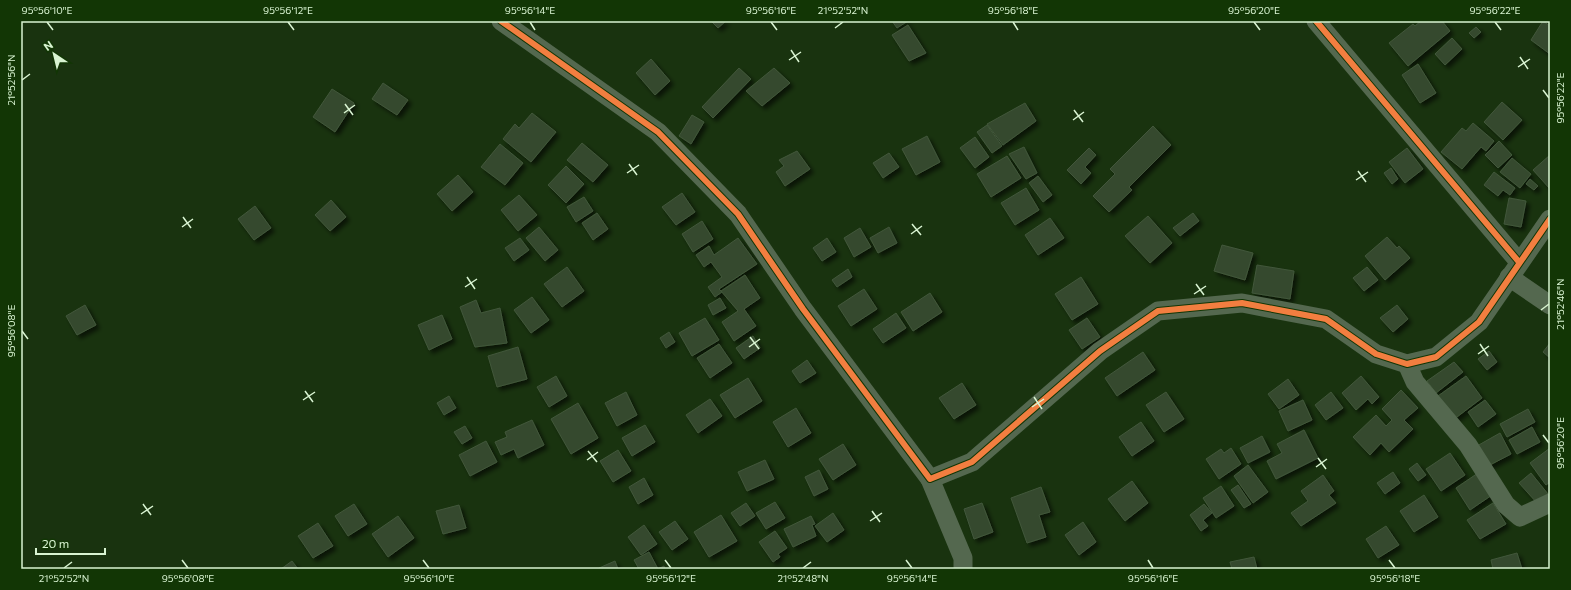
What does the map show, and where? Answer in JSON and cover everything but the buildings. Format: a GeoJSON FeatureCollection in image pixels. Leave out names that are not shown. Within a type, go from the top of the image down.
{"type":"FeatureCollection","features":[{"type":"Feature","properties":{"kind":"street"},"geometry":{"type":"LineString","coordinates":[[501,21],[658,132],[738,214],[802,309],[930,480],[963,558],[963,569]]}},
{"type":"Feature","properties":{"kind":"street"},"geometry":{"type":"LineString","coordinates":[[1316,21],[1514,270],[1550,305]]}},
{"type":"Feature","properties":{"kind":"street"},"geometry":{"type":"LineString","coordinates":[[930,480],[972,462],[1100,351],[1158,311],[1242,303],[1326,319],[1376,354],[1407,364],[1436,357],[1479,322],[1550,219]]}},
{"type":"Feature","properties":{"kind":"street"},"geometry":{"type":"LineString","coordinates":[[1407,364],[1415,382],[1468,445],[1506,505],[1520,517],[1550,503]]}},
{"type":"Feature","properties":{"kind":"cycle path"},"geometry":{"type":"LineString","coordinates":[[501,21],[658,132],[738,214],[803,309],[930,479],[972,462],[1100,351],[1158,311],[1242,303],[1326,319],[1376,354],[1407,364],[1436,357],[1479,322],[1550,219]]}},
{"type":"Feature","properties":{"kind":"cycle path"},"geometry":{"type":"LineString","coordinates":[[1316,21],[1519,262]]}}]}
